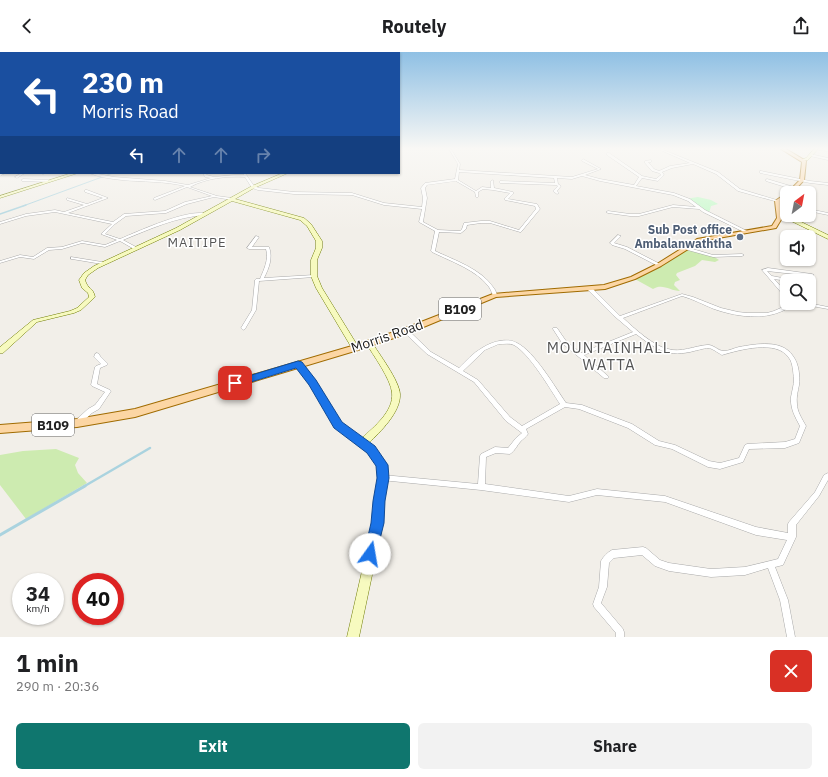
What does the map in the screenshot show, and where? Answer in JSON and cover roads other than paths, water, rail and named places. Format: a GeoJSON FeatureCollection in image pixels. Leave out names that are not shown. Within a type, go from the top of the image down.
{"type":"FeatureCollection","features":[{"type":"Feature","properties":{"kind":"main road"},"geometry":{"type":"LineString","coordinates":[[795,186],[802,180],[802,176]]}},
{"type":"Feature","properties":{"kind":"main road"},"geometry":{"type":"LineString","coordinates":[[779,203],[780,210]]}},
{"type":"Feature","properties":{"kind":"main road","name":"Morris Road"},"geometry":{"type":"LineString","coordinates":[[0,429],[78,423],[135,413],[355,348],[406,331],[495,295],[605,287],[616,284],[659,265],[699,240],[774,227],[780,220]]}},
{"type":"Feature","properties":{"kind":"street"},"geometry":{"type":"LineString","coordinates":[[0,197],[64,176]]}},
{"type":"Feature","properties":{"kind":"street"},"geometry":{"type":"LineString","coordinates":[[106,176],[173,183],[188,186],[218,196],[302,219],[309,225],[319,241],[319,248],[314,260],[314,276],[319,288],[355,348]]}},
{"type":"Feature","properties":{"kind":"street"},"geometry":{"type":"LineString","coordinates":[[209,176],[216,177]]}},
{"type":"Feature","properties":{"kind":"street"},"geometry":{"type":"LineString","coordinates":[[155,199],[188,186],[222,176]]}},
{"type":"Feature","properties":{"kind":"street"},"geometry":{"type":"LineString","coordinates":[[246,176],[253,187]]}},
{"type":"Feature","properties":{"kind":"street"},"geometry":{"type":"LineString","coordinates":[[0,351],[35,321],[46,317],[63,315],[79,309],[92,297],[91,292],[84,287],[82,280],[86,274],[102,264],[205,214],[253,187],[278,176]]}},
{"type":"Feature","properties":{"kind":"street"},"geometry":{"type":"LineString","coordinates":[[544,176],[572,178],[578,176]]}},
{"type":"Feature","properties":{"kind":"street"},"geometry":{"type":"LineString","coordinates":[[587,176],[674,194],[689,200],[746,232]]}},
{"type":"Feature","properties":{"kind":"street"},"geometry":{"type":"LineString","coordinates":[[634,187],[641,177],[657,180],[661,176]]}},
{"type":"Feature","properties":{"kind":"street"},"geometry":{"type":"LineString","coordinates":[[723,176],[738,190],[779,203]]}},
{"type":"Feature","properties":{"kind":"street"},"geometry":{"type":"LineString","coordinates":[[783,176],[828,184]]}},
{"type":"Feature","properties":{"kind":"street"},"geometry":{"type":"LineString","coordinates":[[555,177],[557,184],[560,186],[555,191],[557,193]]}},
{"type":"Feature","properties":{"kind":"street"},"geometry":{"type":"LineString","coordinates":[[22,180],[48,181]]}},
{"type":"Feature","properties":{"kind":"street"},"geometry":{"type":"LineString","coordinates":[[476,192],[482,188],[512,193],[506,199],[536,205],[538,208],[520,231],[505,228],[490,222],[465,224],[464,229],[460,232],[437,231],[421,222],[424,198],[423,188],[426,184],[456,180],[476,192],[477,196]]}},
{"type":"Feature","properties":{"kind":"street"},"geometry":{"type":"LineString","coordinates":[[767,180],[786,186]]}},
{"type":"Feature","properties":{"kind":"street"},"geometry":{"type":"LineString","coordinates":[[492,181],[493,189]]}},
{"type":"Feature","properties":{"kind":"street"},"geometry":{"type":"LineString","coordinates":[[500,182],[557,184]]}},
{"type":"Feature","properties":{"kind":"street"},"geometry":{"type":"LineString","coordinates":[[253,187],[294,193],[352,194],[384,204],[423,208]]}},
{"type":"Feature","properties":{"kind":"street"},"geometry":{"type":"LineString","coordinates":[[63,213],[106,198],[86,191]]}},
{"type":"Feature","properties":{"kind":"street"},"geometry":{"type":"LineString","coordinates":[[135,248],[120,240],[103,234],[125,215],[166,212],[186,203],[218,196]]}},
{"type":"Feature","properties":{"kind":"street"},"geometry":{"type":"LineString","coordinates":[[68,199],[86,204]]}},
{"type":"Feature","properties":{"kind":"street"},"geometry":{"type":"LineString","coordinates":[[608,212],[630,215],[673,206],[701,208]]}},
{"type":"Feature","properties":{"kind":"street"},"geometry":{"type":"LineString","coordinates":[[0,223],[46,211],[114,223]]}},
{"type":"Feature","properties":{"kind":"street"},"geometry":{"type":"LineString","coordinates":[[816,211],[828,214]]}},
{"type":"Feature","properties":{"kind":"street"},"geometry":{"type":"LineString","coordinates":[[0,262],[20,256],[34,258],[48,249],[62,248],[82,242],[105,246],[191,214],[205,214]]}},
{"type":"Feature","properties":{"kind":"street"},"geometry":{"type":"LineString","coordinates":[[797,222],[828,237]]}},
{"type":"Feature","properties":{"kind":"street"},"geometry":{"type":"LineString","coordinates":[[437,231],[433,251],[484,277],[493,287],[495,295]]}},
{"type":"Feature","properties":{"kind":"street"},"geometry":{"type":"LineString","coordinates":[[619,236],[612,243],[613,244],[626,248],[659,265]]}},
{"type":"Feature","properties":{"kind":"street"},"geometry":{"type":"LineString","coordinates":[[257,237],[249,248],[268,248],[269,252],[268,264],[262,279]]}},
{"type":"Feature","properties":{"kind":"street"},"geometry":{"type":"LineString","coordinates":[[685,248],[713,256],[742,255]]}},
{"type":"Feature","properties":{"kind":"street"},"geometry":{"type":"LineString","coordinates":[[72,258],[102,264]]}},
{"type":"Feature","properties":{"kind":"street"},"geometry":{"type":"LineString","coordinates":[[780,289],[764,270],[768,269],[805,274]]}},
{"type":"Feature","properties":{"kind":"street"},"geometry":{"type":"LineString","coordinates":[[243,328],[254,310],[256,280],[314,276]]}},
{"type":"Feature","properties":{"kind":"street"},"geometry":{"type":"LineString","coordinates":[[770,278],[780,279]]}},
{"type":"Feature","properties":{"kind":"street"},"geometry":{"type":"LineString","coordinates":[[521,428],[564,405],[580,407],[630,426],[658,443],[673,447],[708,464],[720,466],[741,460],[747,447],[785,445],[797,441],[803,426],[794,405],[796,376],[791,356],[788,353],[781,349],[767,346],[753,346],[722,353],[709,346],[676,352],[668,351],[659,348],[637,332],[599,299],[589,288]]}},
{"type":"Feature","properties":{"kind":"street"},"geometry":{"type":"LineString","coordinates":[[620,318],[682,295],[719,309],[758,316],[770,315],[780,310]]}},
{"type":"Feature","properties":{"kind":"street"},"geometry":{"type":"LineString","coordinates":[[816,306],[828,308]]}},
{"type":"Feature","properties":{"kind":"street"},"geometry":{"type":"LineString","coordinates":[[555,329],[564,342],[606,377]]}},
{"type":"Feature","properties":{"kind":"street"},"geometry":{"type":"LineString","coordinates":[[406,331],[429,353],[460,370],[476,381],[508,419],[521,428],[525,434],[518,440],[510,451],[494,450],[483,456],[481,487]]}},
{"type":"Feature","properties":{"kind":"street"},"geometry":{"type":"LineString","coordinates":[[580,355],[637,332]]}},
{"type":"Feature","properties":{"kind":"street"},"geometry":{"type":"LineString","coordinates":[[460,370],[485,348],[504,342],[514,343],[518,345],[530,359],[564,405]]}},
{"type":"Feature","properties":{"kind":"street"},"geometry":{"type":"LineString","coordinates":[[362,444],[392,411],[396,393],[369,343]]}},
{"type":"Feature","properties":{"kind":"street"},"geometry":{"type":"LineString","coordinates":[[78,423],[90,411],[97,407],[108,390],[94,385],[98,367],[105,364],[97,357],[97,355]]}},
{"type":"Feature","properties":{"kind":"street"},"geometry":{"type":"LineString","coordinates":[[298,364],[313,383],[338,425],[371,450],[382,465],[383,478],[379,501],[378,523],[353,637]]}},
{"type":"Feature","properties":{"kind":"street"},"geometry":{"type":"LineString","coordinates":[[383,478],[481,487],[569,499],[597,492],[665,499],[756,532],[792,537]]}},
{"type":"Feature","properties":{"kind":"street"},"geometry":{"type":"LineString","coordinates":[[620,637],[620,632],[597,604],[603,587],[605,561],[612,554],[643,551],[658,563],[669,567],[711,573],[745,571],[780,562],[792,537],[792,524],[817,494],[827,478]]}},
{"type":"Feature","properties":{"kind":"street"},"geometry":{"type":"LineString","coordinates":[[770,564],[784,600],[791,637]]}},
{"type":"Feature","properties":{"kind":"waterway"},"geometry":{"type":"LineString","coordinates":[[23,206],[104,176]]}},
{"type":"Feature","properties":{"kind":"waterway"},"geometry":{"type":"LineString","coordinates":[[0,214],[26,205]]}},
{"type":"Feature","properties":{"kind":"waterway"},"geometry":{"type":"LineString","coordinates":[[83,487],[150,448]]}},
{"type":"Feature","properties":{"kind":"waterway"},"geometry":{"type":"LineString","coordinates":[[0,535],[85,486]]}},
{"type":"Feature","properties":{"kind":"place","name":"Sub Post office Ambalanwaththa"},"geometry":{"type":"Point","coordinates":[740,237]}},
{"type":"Feature","properties":{"kind":"district","name":"MAITIPE"},"geometry":{"type":"Point","coordinates":[197,242]}},
{"type":"Feature","properties":{"kind":"district","name":"MOUNTAINHALL WATTA"},"geometry":{"type":"Point","coordinates":[609,356]}}]}
